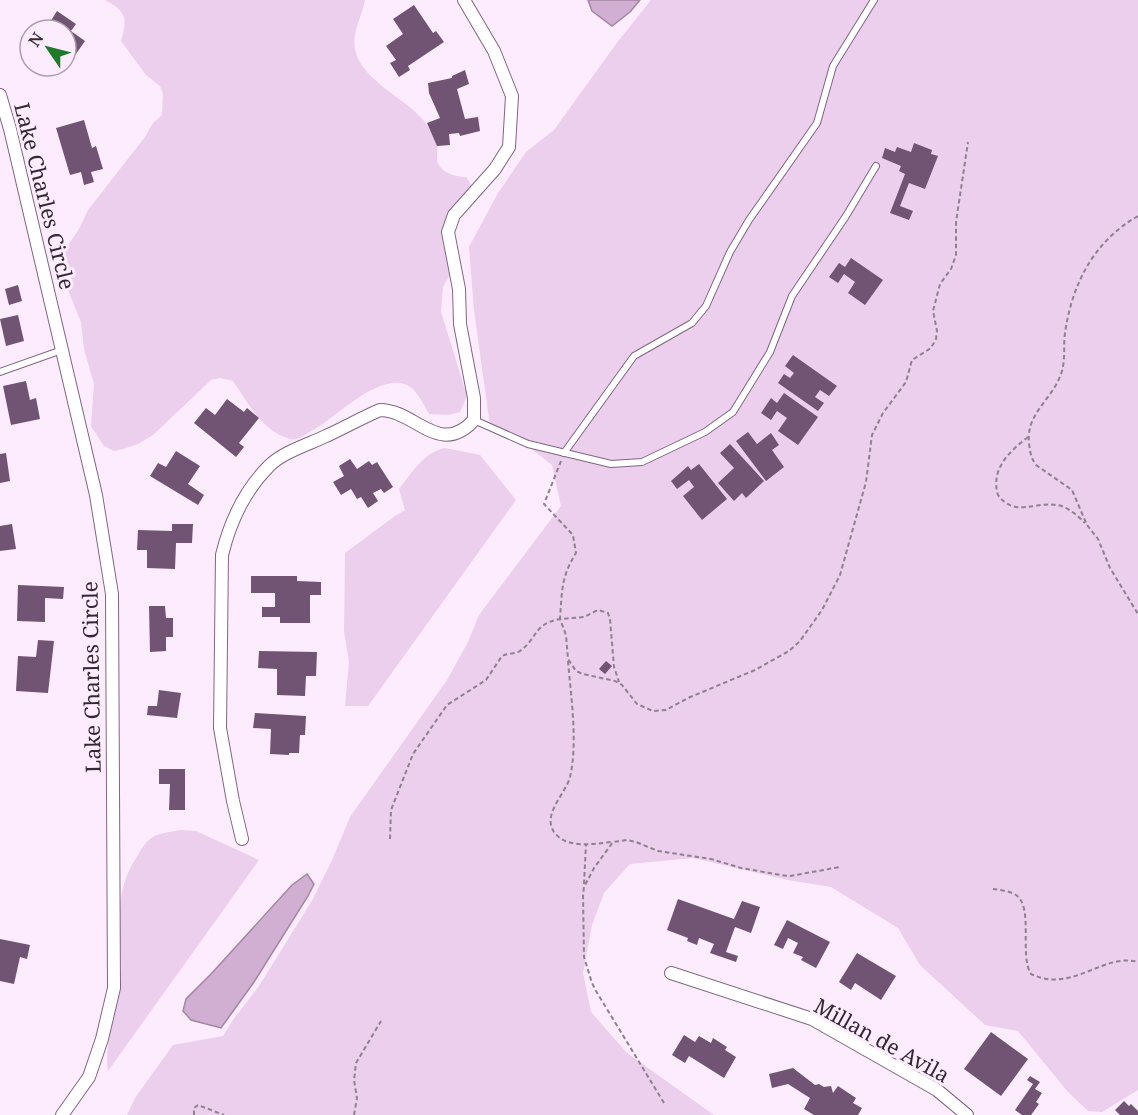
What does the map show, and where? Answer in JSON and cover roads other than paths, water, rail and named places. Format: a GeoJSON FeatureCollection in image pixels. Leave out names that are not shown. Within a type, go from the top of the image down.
{"type":"FeatureCollection","features":[{"type":"Feature","properties":{"kind":"street"},"geometry":{"type":"LineString","coordinates":[[242,839],[220,728],[222,555],[228,530],[238,509],[251,488],[270,465],[293,451],[380,410],[390,410],[435,434],[453,434],[465,430],[474,420],[474,398],[460,324],[459,290],[448,231],[454,215],[495,169],[509,147],[512,96],[494,51],[464,0]]}},
{"type":"Feature","properties":{"kind":"street","name":"Lake Charles Circle"},"geometry":{"type":"LineString","coordinates":[[0,95],[96,495],[112,594],[114,988],[102,1039],[89,1077],[62,1115]]}},
{"type":"Feature","properties":{"kind":"street","name":"Millan de Avila"},"geometry":{"type":"LineString","coordinates":[[671,973],[812,1019],[937,1090],[967,1115]]}},
{"type":"Feature","properties":{"kind":"lane"},"geometry":{"type":"LineString","coordinates":[[564,453],[634,356],[692,323],[706,306],[730,252],[749,220],[817,123],[833,66],[874,0]]}},
{"type":"Feature","properties":{"kind":"lane"},"geometry":{"type":"LineString","coordinates":[[474,420],[528,444],[611,464],[642,462],[705,432],[733,412],[770,352],[792,296],[846,216],[876,166]]}},
{"type":"Feature","properties":{"kind":"lane"},"geometry":{"type":"LineString","coordinates":[[0,372],[62,350]]}}]}
